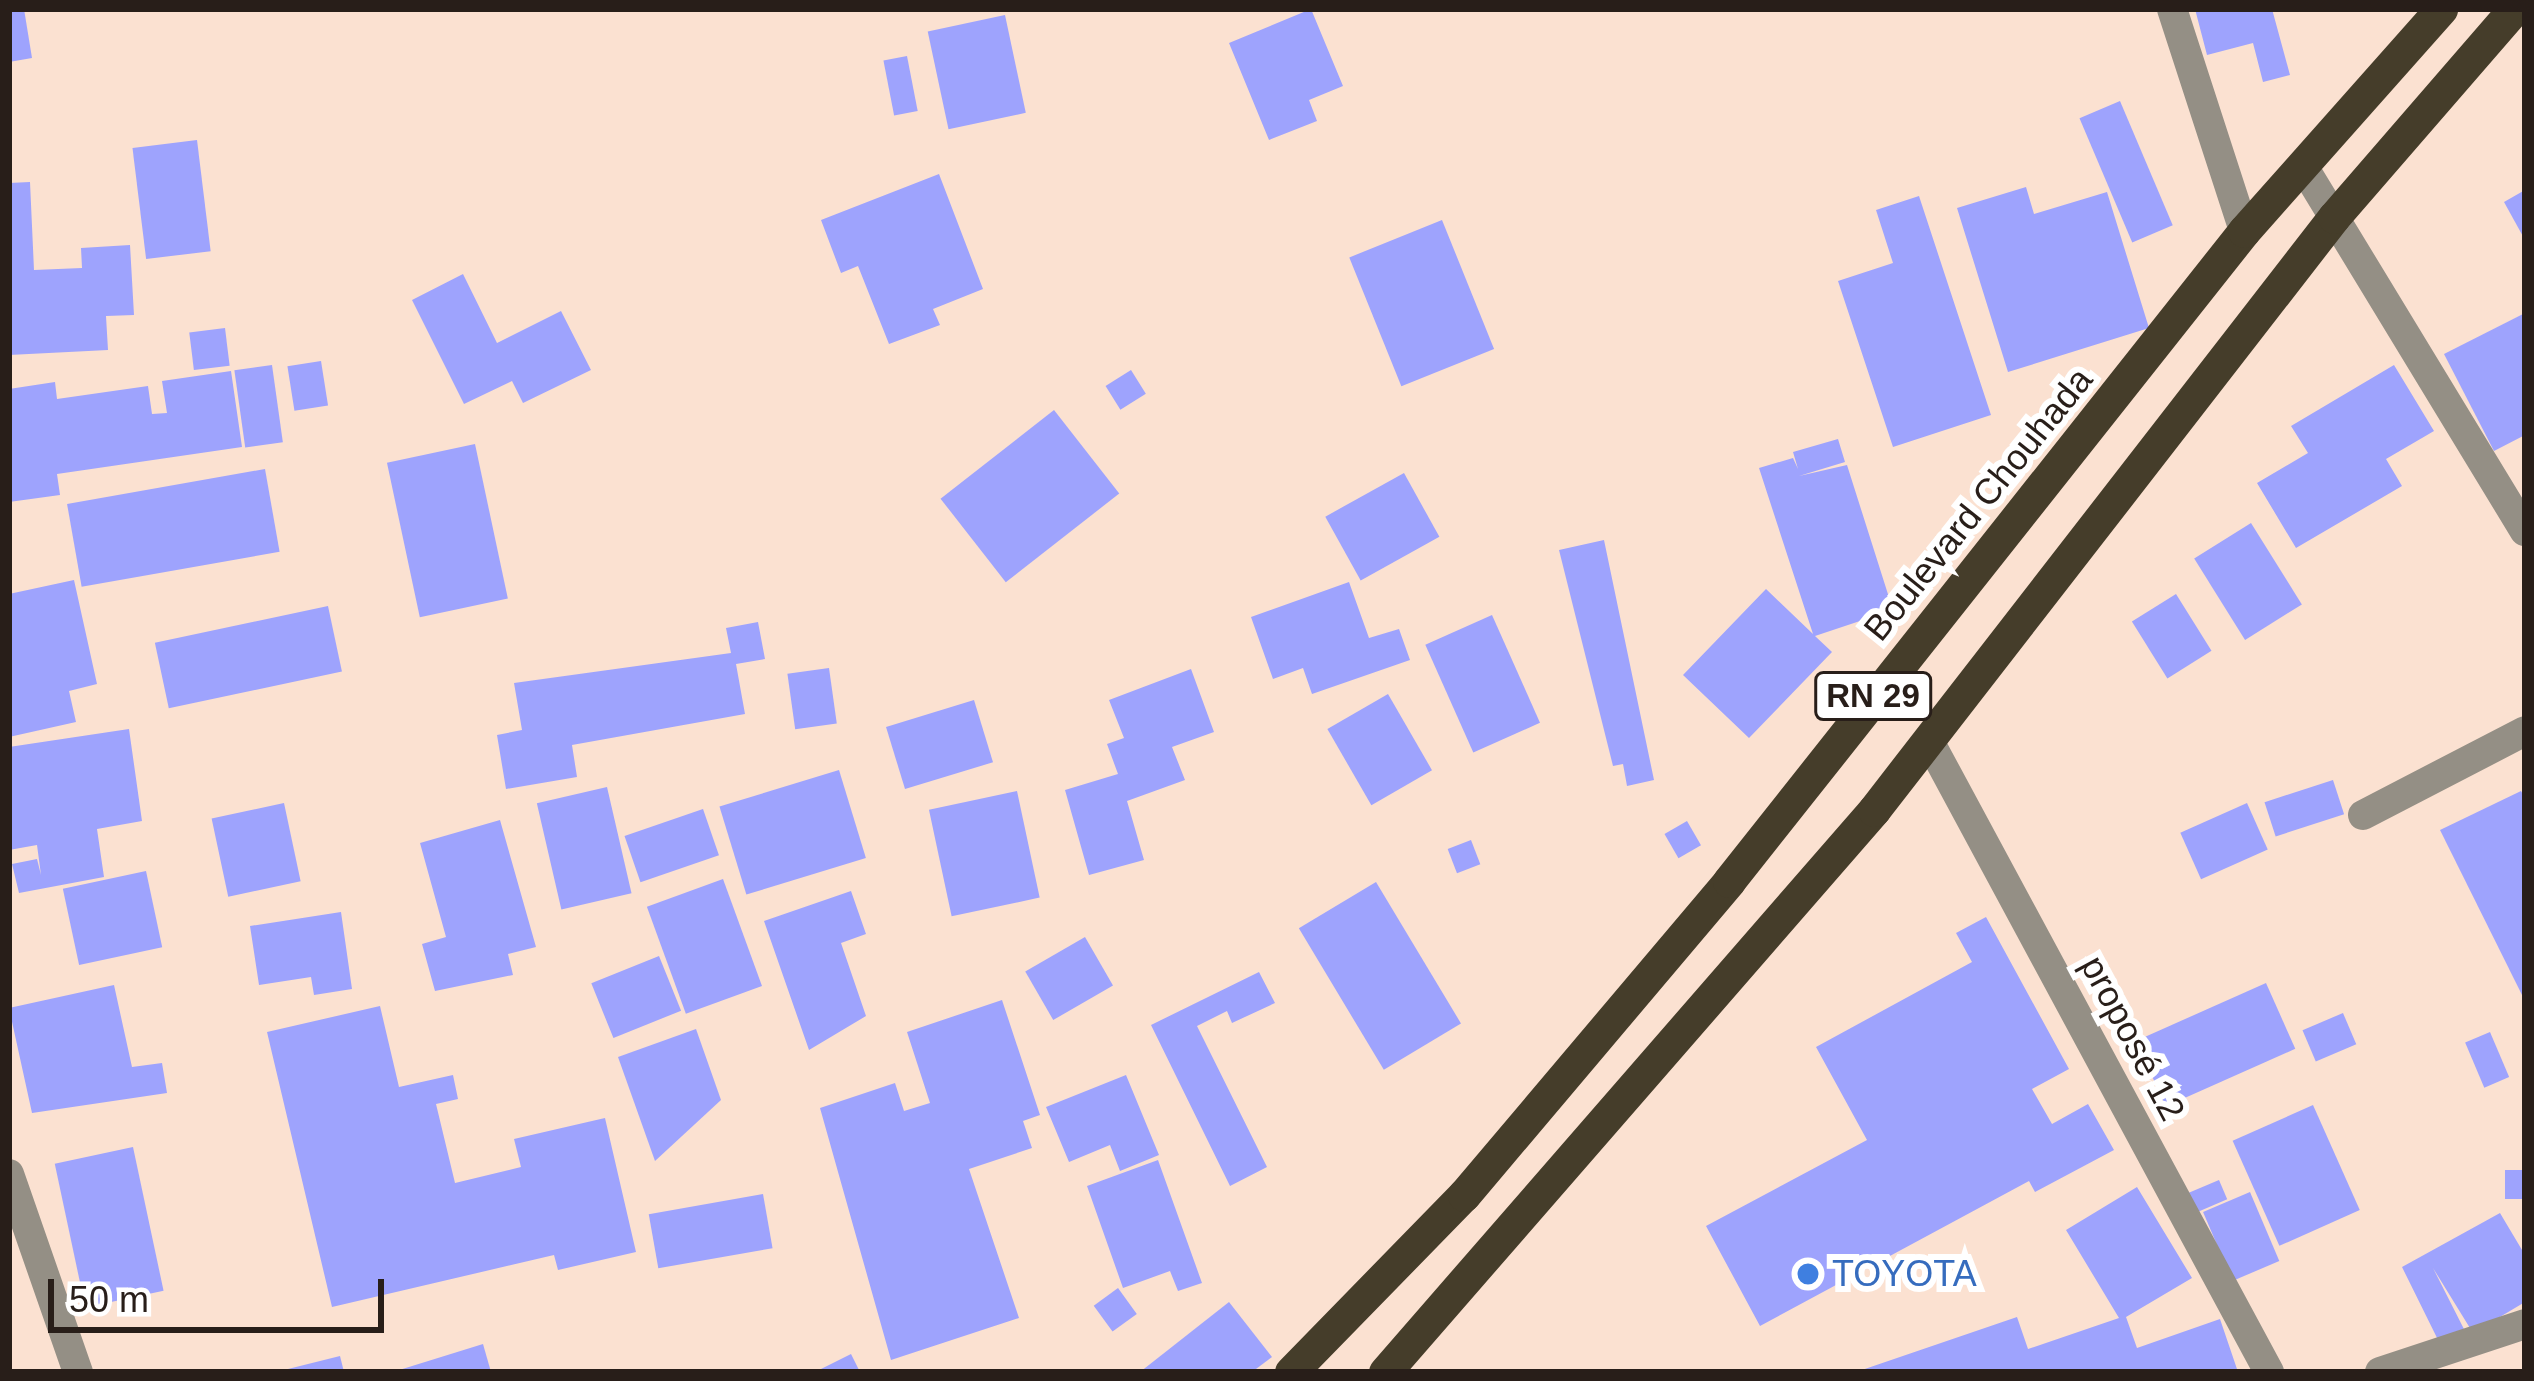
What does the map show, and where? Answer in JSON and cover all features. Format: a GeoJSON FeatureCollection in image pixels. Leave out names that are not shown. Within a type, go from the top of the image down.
{"type":"FeatureCollection","features":[{"type":"Feature","properties":{"kind":"highway","name":"Boulevard Chouhada"},"geometry":{"type":"LineString","coordinates":[[1291,1372],[1464,1195],[1729,881],[2245,231],[2441,9]]}},
{"type":"Feature","properties":{"kind":"highway","name":"RN 29"},"geometry":{"type":"LineString","coordinates":[[1385,1372],[1663,1062],[1929,741],[2334,217],[2514,9]]}},
{"type":"Feature","properties":{"kind":"street"},"geometry":{"type":"LineString","coordinates":[[2172,9],[2245,231]]}},
{"type":"Feature","properties":{"kind":"street"},"geometry":{"type":"LineString","coordinates":[[2304,168],[2525,531]]}},
{"type":"Feature","properties":{"kind":"street"},"geometry":{"type":"LineString","coordinates":[[2363,815],[2525,731]]}},
{"type":"Feature","properties":{"kind":"street","name":"proposé 12"},"geometry":{"type":"LineString","coordinates":[[1929,741],[2269,1372]]}},
{"type":"Feature","properties":{"kind":"street"},"geometry":{"type":"LineString","coordinates":[[9,1174],[78,1372]]}},
{"type":"Feature","properties":{"kind":"street"},"geometry":{"type":"LineString","coordinates":[[2380,1372],[2525,1324]]}},
{"type":"Feature","properties":{"kind":"building"},"geometry":{"type":"Polygon","coordinates":[[[9,9],[24,9],[32,58],[9,62],[9,9]]]}},
{"type":"Feature","properties":{"kind":"building"},"geometry":{"type":"Polygon","coordinates":[[[1311,9],[1343,86],[1309,100],[1317,121],[1269,140],[1229,43],[1311,9]]]}},
{"type":"Feature","properties":{"kind":"building"},"geometry":{"type":"Polygon","coordinates":[[[2195,9],[2272,9],[2290,75],[2263,82],[2253,43],[2207,55],[2195,9]]]}},
{"type":"Feature","properties":{"kind":"building"},"geometry":{"type":"Polygon","coordinates":[[[1005,15],[1026,113],[949,129],[928,31],[1005,15]]]}},
{"type":"Feature","properties":{"kind":"building"},"geometry":{"type":"Polygon","coordinates":[[[907,56],[918,111],[894,116],[883,61],[907,56]]]}},
{"type":"Feature","properties":{"kind":"building"},"geometry":{"type":"Polygon","coordinates":[[[2120,101],[2173,225],[2132,242],[2079,118],[2120,101]]]}},
{"type":"Feature","properties":{"kind":"building"},"geometry":{"type":"Polygon","coordinates":[[[197,140],[211,251],[146,259],[132,148],[197,140]]]}},
{"type":"Feature","properties":{"kind":"building"},"geometry":{"type":"Polygon","coordinates":[[[939,174],[983,289],[933,309],[940,325],[889,344],[858,266],[841,273],[821,220],[939,174]]]}},
{"type":"Feature","properties":{"kind":"building"},"geometry":{"type":"Polygon","coordinates":[[[30,182],[34,270],[82,268],[81,248],[130,245],[134,315],[106,316],[108,350],[9,355],[9,183],[30,182]]]}},
{"type":"Feature","properties":{"kind":"building"},"geometry":{"type":"Polygon","coordinates":[[[2026,187],[2034,214],[2107,192],[2149,328],[2008,372],[1957,208],[2026,187]]]}},
{"type":"Feature","properties":{"kind":"building"},"geometry":{"type":"Polygon","coordinates":[[[2525,190],[2525,240],[2504,202],[2525,190]]]}},
{"type":"Feature","properties":{"kind":"building"},"geometry":{"type":"Polygon","coordinates":[[[1919,196],[1991,415],[1893,447],[1838,281],[1893,263],[1876,210],[1919,196]]]}},
{"type":"Feature","properties":{"kind":"building"},"geometry":{"type":"Polygon","coordinates":[[[1442,220],[1494,349],[1401,386],[1349,257],[1442,220]]]}},
{"type":"Feature","properties":{"kind":"building"},"geometry":{"type":"Polygon","coordinates":[[[463,274],[497,343],[561,311],[591,370],[523,403],[512,381],[464,404],[412,300],[463,274]]]}},
{"type":"Feature","properties":{"kind":"building"},"geometry":{"type":"Polygon","coordinates":[[[2525,313],[2525,435],[2494,451],[2444,354],[2525,313]]]}},
{"type":"Feature","properties":{"kind":"building"},"geometry":{"type":"Polygon","coordinates":[[[225,328],[230,366],[194,370],[189,332],[225,328]]]}},
{"type":"Feature","properties":{"kind":"building"},"geometry":{"type":"Polygon","coordinates":[[[321,361],[328,405],[294,411],[287,366],[321,361]]]}},
{"type":"Feature","properties":{"kind":"building"},"geometry":{"type":"Polygon","coordinates":[[[272,365],[283,442],[245,448],[234,370],[272,365]]]}},
{"type":"Feature","properties":{"kind":"building"},"geometry":{"type":"Polygon","coordinates":[[[2394,365],[2434,431],[2386,459],[2402,486],[2296,548],[2257,483],[2308,453],[2291,426],[2394,365]]]}},
{"type":"Feature","properties":{"kind":"building"},"geometry":{"type":"Polygon","coordinates":[[[1131,370],[1146,394],[1120,410],[1106,386],[1131,370]]]}},
{"type":"Feature","properties":{"kind":"building"},"geometry":{"type":"Polygon","coordinates":[[[231,371],[242,447],[57,474],[60,495],[9,502],[9,389],[55,382],[57,399],[148,386],[152,414],[167,413],[162,381],[231,371]]]}},
{"type":"Feature","properties":{"kind":"building"},"geometry":{"type":"Polygon","coordinates":[[[1054,410],[1119,494],[1006,582],[941,499],[1054,410]]]}},
{"type":"Feature","properties":{"kind":"building"},"geometry":{"type":"Polygon","coordinates":[[[1838,439],[1845,462],[1799,476],[1847,465],[1893,610],[1815,636],[1832,652],[1749,738],[1683,675],[1766,589],[1813,634],[1759,468],[1793,458],[1798,469],[1793,452],[1838,439]]]}},
{"type":"Feature","properties":{"kind":"building"},"geometry":{"type":"Polygon","coordinates":[[[475,444],[508,599],[420,617],[387,463],[475,444]]]}},
{"type":"Feature","properties":{"kind":"building"},"geometry":{"type":"Polygon","coordinates":[[[265,469],[280,552],[82,587],[67,504],[265,469]]]}},
{"type":"Feature","properties":{"kind":"building"},"geometry":{"type":"Polygon","coordinates":[[[1404,473],[1439,537],[1361,580],[1325,517],[1404,473]]]}},
{"type":"Feature","properties":{"kind":"building"},"geometry":{"type":"Polygon","coordinates":[[[2251,523],[2302,604],[2245,640],[2194,559],[2251,523]]]}},
{"type":"Feature","properties":{"kind":"building"},"geometry":{"type":"Polygon","coordinates":[[[1604,540],[1654,780],[1627,786],[1623,764],[1613,766],[1559,550],[1604,540]]]}},
{"type":"Feature","properties":{"kind":"building"},"geometry":{"type":"Polygon","coordinates":[[[74,580],[97,684],[69,691],[76,722],[9,737],[9,594],[74,580]]]}},
{"type":"Feature","properties":{"kind":"building"},"geometry":{"type":"Polygon","coordinates":[[[1349,582],[1369,638],[1399,629],[1410,660],[1312,694],[1303,668],[1273,679],[1251,617],[1349,582]]]}},
{"type":"Feature","properties":{"kind":"building"},"geometry":{"type":"Polygon","coordinates":[[[2176,594],[2212,651],[2167,678],[2132,622],[2176,594]]]}},
{"type":"Feature","properties":{"kind":"building"},"geometry":{"type":"Polygon","coordinates":[[[328,606],[342,672],[169,708],[155,643],[328,606]]]}},
{"type":"Feature","properties":{"kind":"building"},"geometry":{"type":"Polygon","coordinates":[[[1492,615],[1540,723],[1473,752],[1425,645],[1492,615]]]}},
{"type":"Feature","properties":{"kind":"building"},"geometry":{"type":"Polygon","coordinates":[[[758,622],[765,659],[736,664],[745,714],[572,745],[577,777],[506,789],[497,735],[522,730],[514,683],[731,653],[726,628],[758,622]]]}},
{"type":"Feature","properties":{"kind":"building"},"geometry":{"type":"Polygon","coordinates":[[[829,668],[837,723],[795,729],[787,674],[829,668]]]}},
{"type":"Feature","properties":{"kind":"building"},"geometry":{"type":"Polygon","coordinates":[[[1191,669],[1214,732],[1172,747],[1185,780],[1127,801],[1144,860],[1089,875],[1065,790],[1118,774],[1107,744],[1124,738],[1109,700],[1191,669]]]}},
{"type":"Feature","properties":{"kind":"building"},"geometry":{"type":"Polygon","coordinates":[[[1388,694],[1432,770],[1371,805],[1327,729],[1388,694]]]}},
{"type":"Feature","properties":{"kind":"building"},"geometry":{"type":"Polygon","coordinates":[[[974,700],[993,762],[905,789],[886,727],[974,700]]]}},
{"type":"Feature","properties":{"kind":"building"},"geometry":{"type":"Polygon","coordinates":[[[129,729],[142,821],[97,829],[104,877],[19,893],[12,864],[37,859],[41,875],[37,845],[9,850],[9,747],[129,729]]]}},
{"type":"Feature","properties":{"kind":"building"},"geometry":{"type":"Polygon","coordinates":[[[839,770],[866,858],[746,895],[719,807],[839,770]]]}},
{"type":"Feature","properties":{"kind":"building"},"geometry":{"type":"Polygon","coordinates":[[[2333,780],[2344,814],[2276,836],[2265,802],[2333,780]]]}},
{"type":"Feature","properties":{"kind":"building"},"geometry":{"type":"Polygon","coordinates":[[[607,787],[632,893],[561,909],[537,803],[607,787]]]}},
{"type":"Feature","properties":{"kind":"building"},"geometry":{"type":"Polygon","coordinates":[[[1017,791],[1040,898],[952,916],[929,810],[1017,791]]]}},
{"type":"Feature","properties":{"kind":"building"},"geometry":{"type":"Polygon","coordinates":[[[2521,791],[2525,798],[2525,1001],[2440,830],[2521,791]]]}},
{"type":"Feature","properties":{"kind":"building"},"geometry":{"type":"Polygon","coordinates":[[[284,803],[301,881],[228,897],[212,818],[284,803]]]}},
{"type":"Feature","properties":{"kind":"building"},"geometry":{"type":"Polygon","coordinates":[[[2247,803],[2268,850],[2201,879],[2180,833],[2247,803]]]}},
{"type":"Feature","properties":{"kind":"building"},"geometry":{"type":"Polygon","coordinates":[[[703,809],[719,855],[640,882],[625,836],[703,809]]]}},
{"type":"Feature","properties":{"kind":"building"},"geometry":{"type":"Polygon","coordinates":[[[500,820],[536,947],[508,954],[513,975],[435,991],[422,944],[446,937],[420,843],[500,820]]]}},
{"type":"Feature","properties":{"kind":"building"},"geometry":{"type":"Polygon","coordinates":[[[1687,821],[1701,845],[1678,858],[1664,834],[1687,821]]]}},
{"type":"Feature","properties":{"kind":"building"},"geometry":{"type":"Polygon","coordinates":[[[1471,840],[1480,864],[1457,873],[1448,849],[1471,840]]]}},
{"type":"Feature","properties":{"kind":"building"},"geometry":{"type":"Polygon","coordinates":[[[146,871],[162,947],[79,965],[63,889],[146,871]]]}},
{"type":"Feature","properties":{"kind":"building"},"geometry":{"type":"Polygon","coordinates":[[[723,879],[762,986],[686,1014],[647,907],[723,879]]]}},
{"type":"Feature","properties":{"kind":"building"},"geometry":{"type":"Polygon","coordinates":[[[1376,882],[1461,1023],[1384,1070],[1299,928],[1376,882]]]}},
{"type":"Feature","properties":{"kind":"building"},"geometry":{"type":"Polygon","coordinates":[[[851,891],[866,934],[841,943],[866,1016],[809,1050],[764,921],[851,891]]]}},
{"type":"Feature","properties":{"kind":"building"},"geometry":{"type":"Polygon","coordinates":[[[341,912],[352,989],[314,995],[311,977],[259,985],[250,926],[341,912]]]}},
{"type":"Feature","properties":{"kind":"building"},"geometry":{"type":"Polygon","coordinates":[[[1986,917],[2069,1069],[2032,1089],[2052,1124],[2088,1104],[2114,1150],[2035,1192],[2029,1181],[1760,1326],[1706,1226],[1867,1140],[1816,1047],[1972,962],[1956,933],[1986,917]]]}},
{"type":"Feature","properties":{"kind":"building"},"geometry":{"type":"Polygon","coordinates":[[[1085,937],[1113,985],[1053,1020],[1025,972],[1085,937]]]}},
{"type":"Feature","properties":{"kind":"building"},"geometry":{"type":"Polygon","coordinates":[[[659,956],[681,1011],[613,1038],[591,983],[659,956]]]}},
{"type":"Feature","properties":{"kind":"building"},"geometry":{"type":"Polygon","coordinates":[[[1259,972],[1275,1003],[1232,1023],[1227,1011],[1197,1026],[1267,1167],[1230,1186],[1151,1025],[1259,972]]]}},
{"type":"Feature","properties":{"kind":"building"},"geometry":{"type":"Polygon","coordinates":[[[2266,983],[2295,1049],[2166,1107],[2136,1041],[2266,983]]]}},
{"type":"Feature","properties":{"kind":"building"},"geometry":{"type":"Polygon","coordinates":[[[114,985],[132,1067],[162,1063],[167,1093],[32,1113],[9,1008],[114,985]]]}},
{"type":"Feature","properties":{"kind":"building"},"geometry":{"type":"Polygon","coordinates":[[[1002,1000],[1040,1115],[1023,1121],[1032,1148],[969,1169],[1019,1318],[891,1360],[820,1108],[895,1083],[904,1111],[930,1103],[907,1032],[1002,1000]]]}},
{"type":"Feature","properties":{"kind":"building"},"geometry":{"type":"Polygon","coordinates":[[[380,1006],[399,1087],[453,1075],[458,1099],[436,1104],[455,1183],[521,1167],[514,1139],[605,1118],[636,1252],[558,1270],[554,1255],[332,1307],[267,1032],[380,1006]]]}},
{"type":"Feature","properties":{"kind":"building"},"geometry":{"type":"Polygon","coordinates":[[[2343,1013],[2356,1044],[2316,1061],[2302,1030],[2343,1013]]]}},
{"type":"Feature","properties":{"kind":"building"},"geometry":{"type":"Polygon","coordinates":[[[696,1029],[721,1100],[655,1161],[618,1057],[696,1029]]]}},
{"type":"Feature","properties":{"kind":"building"},"geometry":{"type":"Polygon","coordinates":[[[2490,1032],[2509,1077],[2484,1088],[2465,1043],[2490,1032]]]}},
{"type":"Feature","properties":{"kind":"building"},"geometry":{"type":"Polygon","coordinates":[[[1126,1075],[1159,1155],[1120,1171],[1110,1145],[1069,1162],[1046,1107],[1126,1075]]]}},
{"type":"Feature","properties":{"kind":"building"},"geometry":{"type":"Polygon","coordinates":[[[2313,1105],[2360,1210],[2279,1246],[2233,1141],[2313,1105]]]}},
{"type":"Feature","properties":{"kind":"building"},"geometry":{"type":"Polygon","coordinates":[[[133,1147],[164,1291],[85,1307],[55,1164],[133,1147]]]}},
{"type":"Feature","properties":{"kind":"building"},"geometry":{"type":"Polygon","coordinates":[[[1158,1160],[1202,1283],[1178,1291],[1170,1271],[1123,1288],[1087,1186],[1158,1160]]]}},
{"type":"Feature","properties":{"kind":"building"},"geometry":{"type":"Polygon","coordinates":[[[2505,1170],[2525,1170],[2525,1199],[2505,1199],[2505,1170]]]}},
{"type":"Feature","properties":{"kind":"building"},"geometry":{"type":"Polygon","coordinates":[[[2219,1180],[2227,1199],[2194,1213],[2186,1194],[2219,1180]]]}},
{"type":"Feature","properties":{"kind":"building"},"geometry":{"type":"Polygon","coordinates":[[[2137,1187],[2192,1278],[2126,1317],[2137,1348],[2220,1319],[2238,1372],[1856,1372],[2017,1317],[2028,1349],[2119,1318],[2066,1230],[2137,1187]]]}},
{"type":"Feature","properties":{"kind":"building"},"geometry":{"type":"Polygon","coordinates":[[[2250,1192],[2279,1261],[2232,1281],[2203,1212],[2250,1192]]]}},
{"type":"Feature","properties":{"kind":"building"},"geometry":{"type":"Polygon","coordinates":[[[763,1194],[773,1248],[658,1268],[649,1214],[763,1194]]]}},
{"type":"Feature","properties":{"kind":"building"},"geometry":{"type":"Polygon","coordinates":[[[2500,1213],[2525,1255],[2525,1302],[2473,1333],[2433,1268],[2468,1337],[2443,1350],[2402,1267],[2500,1213]]]}},
{"type":"Feature","properties":{"kind":"building"},"geometry":{"type":"Polygon","coordinates":[[[1118,1288],[1137,1314],[1113,1332],[1094,1306],[1118,1288]]]}},
{"type":"Feature","properties":{"kind":"building"},"geometry":{"type":"Polygon","coordinates":[[[1229,1302],[1272,1357],[1252,1372],[1140,1372],[1229,1302]]]}},
{"type":"Feature","properties":{"kind":"building"},"geometry":{"type":"Polygon","coordinates":[[[483,1344],[491,1372],[396,1372],[396,1371],[483,1344]]]}},
{"type":"Feature","properties":{"kind":"building"},"geometry":{"type":"Polygon","coordinates":[[[851,1354],[860,1372],[815,1372],[851,1354]]]}},
{"type":"Feature","properties":{"kind":"building"},"geometry":{"type":"Polygon","coordinates":[[[340,1356],[344,1372],[284,1372],[284,1370],[340,1356]]]}},
{"type":"Feature","properties":{"kind":"place","name":"TOYOTA"},"geometry":{"type":"Point","coordinates":[1808,1274]}}]}
